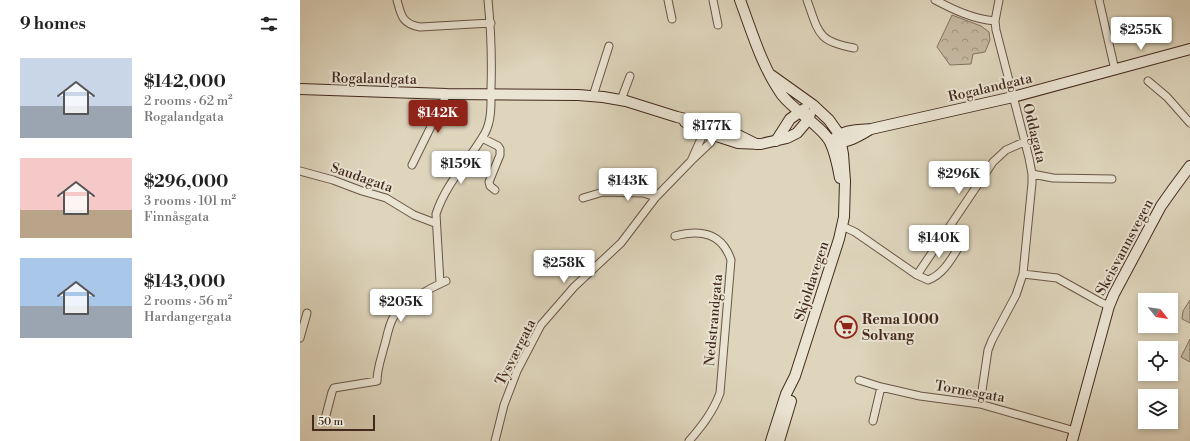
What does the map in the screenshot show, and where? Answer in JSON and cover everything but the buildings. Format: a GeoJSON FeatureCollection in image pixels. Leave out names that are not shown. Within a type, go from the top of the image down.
{"type":"FeatureCollection","features":[{"type":"Feature","properties":{"kind":"street"},"geometry":{"type":"LineString","coordinates":[[397,0],[403,19],[413,26],[420,27],[491,23]]}},
{"type":"Feature","properties":{"kind":"street"},"geometry":{"type":"LineString","coordinates":[[325,419],[334,388],[377,381],[377,372],[394,317],[412,300],[443,282],[435,223],[437,209],[446,189],[482,138],[489,125],[492,54],[491,23],[488,0]]}},
{"type":"Feature","properties":{"kind":"street"},"geometry":{"type":"LineString","coordinates":[[668,0],[672,18]]}},
{"type":"Feature","properties":{"kind":"street"},"geometry":{"type":"LineString","coordinates":[[713,0],[718,25]]}},
{"type":"Feature","properties":{"kind":"street","name":"Skjoldavegen"},"geometry":{"type":"LineString","coordinates":[[740,0],[764,64],[783,96],[824,134],[830,142],[841,184],[845,193]]}},
{"type":"Feature","properties":{"kind":"street"},"geometry":{"type":"LineString","coordinates":[[807,0],[815,24],[821,35],[830,42],[854,48]]}},
{"type":"Feature","properties":{"kind":"street"},"geometry":{"type":"LineString","coordinates":[[935,0],[954,10],[984,20],[995,20]]}},
{"type":"Feature","properties":{"kind":"street","name":"Oddagata"},"geometry":{"type":"LineString","coordinates":[[980,404],[988,350],[1016,295],[1023,274],[1032,174],[996,30],[995,20],[998,0]]}},
{"type":"Feature","properties":{"kind":"street"},"geometry":{"type":"LineString","coordinates":[[1099,0],[1115,70]]}},
{"type":"Feature","properties":{"kind":"street"},"geometry":{"type":"LineString","coordinates":[[593,96],[609,46]]}},
{"type":"Feature","properties":{"kind":"street","name":"Rogalandgata"},"geometry":{"type":"LineString","coordinates":[[830,142],[840,138],[856,138],[871,129],[1012,97],[1190,49]]}},
{"type":"Feature","properties":{"kind":"street","name":"Skjoldavegen"},"geometry":{"type":"LineString","coordinates":[[770,75],[812,105],[829,120],[840,138],[846,181],[845,207],[842,226],[795,376],[792,395],[779,441]]}},
{"type":"Feature","properties":{"kind":"street"},"geometry":{"type":"LineString","coordinates":[[621,100],[630,76]]}},
{"type":"Feature","properties":{"kind":"street"},"geometry":{"type":"LineString","coordinates":[[1148,81],[1167,97],[1190,123]]}},
{"type":"Feature","properties":{"kind":"street","name":"Rogalandgata"},"geometry":{"type":"LineString","coordinates":[[300,90],[593,96],[621,100],[699,122],[710,132],[740,136],[756,144],[767,144],[787,138],[797,133],[808,120],[812,105]]}},
{"type":"Feature","properties":{"kind":"street"},"geometry":{"type":"LineString","coordinates":[[412,165],[447,94]]}},
{"type":"Feature","properties":{"kind":"street"},"geometry":{"type":"LineString","coordinates":[[776,141],[790,119],[812,105]]}},
{"type":"Feature","properties":{"kind":"street","name":"Tysværgata"},"geometry":{"type":"LineString","coordinates":[[691,161],[710,132]]}},
{"type":"Feature","properties":{"kind":"street","name":"Tysværgata"},"geometry":{"type":"LineString","coordinates":[[495,441],[504,405],[517,371],[541,325],[574,287],[621,243],[656,197],[710,143],[710,132]]}},
{"type":"Feature","properties":{"kind":"street"},"geometry":{"type":"LineString","coordinates":[[482,138],[498,146],[500,149],[500,155],[489,182],[490,186],[495,190]]}},
{"type":"Feature","properties":{"kind":"street"},"geometry":{"type":"LineString","coordinates":[[917,275],[993,162],[1006,150],[1024,142]]}},
{"type":"Feature","properties":{"kind":"street","name":"Skeisvannsvegen"},"geometry":{"type":"LineString","coordinates":[[1072,441],[1109,306],[1120,281],[1161,206],[1190,166]]}},
{"type":"Feature","properties":{"kind":"street","name":"Saudagata"},"geometry":{"type":"LineString","coordinates":[[300,171],[333,180],[386,198],[414,215],[435,223]]}},
{"type":"Feature","properties":{"kind":"street"},"geometry":{"type":"LineString","coordinates":[[1032,174],[1053,178],[1112,179]]}},
{"type":"Feature","properties":{"kind":"street"},"geometry":{"type":"LineString","coordinates":[[583,198],[603,192],[643,193],[656,197]]}},
{"type":"Feature","properties":{"kind":"street"},"geometry":{"type":"LineString","coordinates":[[842,226],[855,232],[917,275],[928,280],[933,278],[946,265],[960,245]]}},
{"type":"Feature","properties":{"kind":"street","name":"Nedstrandgata"},"geometry":{"type":"LineString","coordinates":[[675,236],[686,233],[699,233],[717,238],[728,251],[731,260],[720,393],[716,406],[708,419],[689,441]]}},
{"type":"Feature","properties":{"kind":"street"},"geometry":{"type":"LineString","coordinates":[[1023,274],[1057,278],[1109,306]]}},
{"type":"Feature","properties":{"kind":"street"},"geometry":{"type":"LineString","coordinates":[[300,338],[306,313]]}},
{"type":"Feature","properties":{"kind":"street","name":"Skjoldavegen"},"geometry":{"type":"LineString","coordinates":[[771,441],[786,394],[795,376]]}},
{"type":"Feature","properties":{"kind":"street","name":"Tornesgata"},"geometry":{"type":"LineString","coordinates":[[859,380],[920,396],[980,404],[1075,431]]}},
{"type":"Feature","properties":{"kind":"street"},"geometry":{"type":"LineString","coordinates":[[873,421],[882,387]]}},
{"type":"Feature","properties":{"kind":"green space"},"geometry":{"type":"Polygon","coordinates":[[[952,15],[981,26],[989,32],[990,40],[985,52],[973,54],[971,64],[950,65],[937,47],[952,15]]]}},
{"type":"Feature","properties":{"kind":"green space"},"geometry":{"type":"Polygon","coordinates":[[[1190,300],[1190,323],[1182,319],[1183,311],[1190,300]]]}},
{"type":"Feature","properties":{"kind":"green space"},"geometry":{"type":"Polygon","coordinates":[[[1190,339],[1190,362],[1181,357],[1190,339]]]}},
{"type":"Feature","properties":{"kind":"place","name":"Rema 1000 Solvang"},"geometry":{"type":"Point","coordinates":[846,327]}}]}
